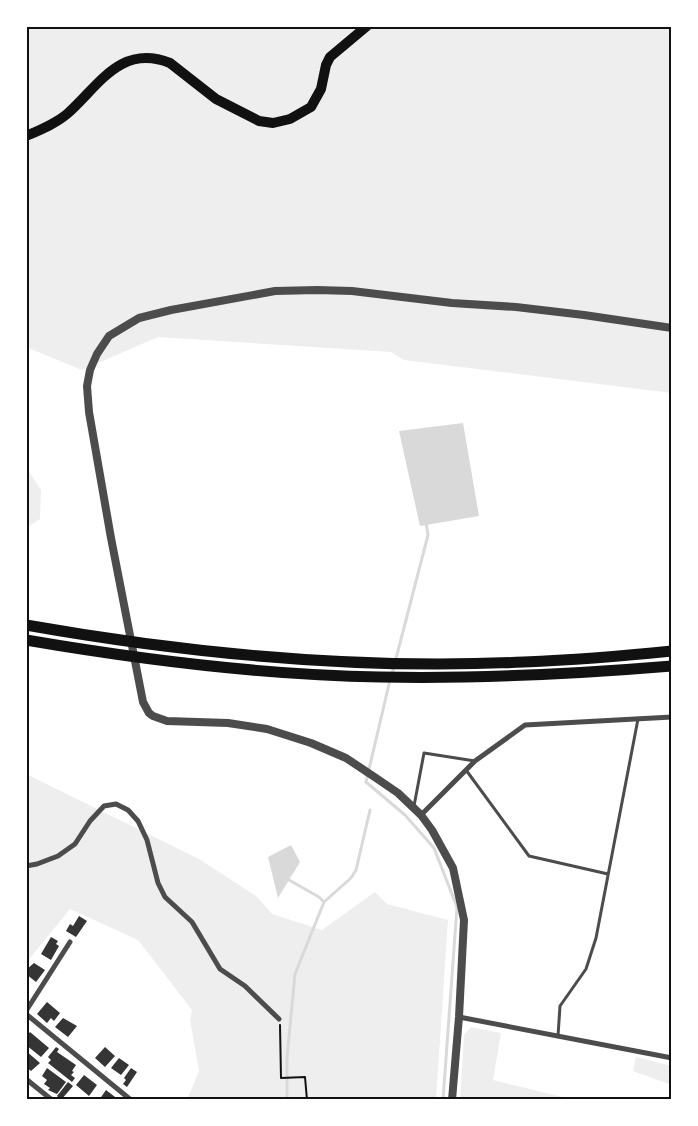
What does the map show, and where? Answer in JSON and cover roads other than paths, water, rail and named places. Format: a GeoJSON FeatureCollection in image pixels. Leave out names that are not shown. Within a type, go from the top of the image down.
{"type":"FeatureCollection","features":[{"type":"Feature","properties":{"kind":"highway"},"geometry":{"type":"LineString","coordinates":[[26,136],[64,116],[100,80],[116,67],[132,61],[146,59],[170,63],[216,99],[259,122],[273,123],[290,118],[311,107],[321,90],[326,65],[330,57],[367,26]]}},
{"type":"Feature","properties":{"kind":"highway"},"geometry":{"type":"LineString","coordinates":[[26,625],[170,648],[255,656],[370,662],[446,664],[524,662],[672,651]]}},
{"type":"Feature","properties":{"kind":"highway"},"geometry":{"type":"LineString","coordinates":[[26,640],[94,651],[234,668],[379,677],[525,676],[672,666]]}},
{"type":"Feature","properties":{"kind":"street"},"geometry":{"type":"LineString","coordinates":[[452,1100],[460,1017],[464,920],[454,868],[432,830],[414,807],[398,793],[346,758],[311,743],[267,729],[228,723],[167,721],[149,713],[143,702],[125,612],[89,412],[87,386],[90,370],[108,336],[139,318],[171,310],[275,291],[352,291],[452,303],[535,310],[672,328]]}},
{"type":"Feature","properties":{"kind":"street"},"geometry":{"type":"LineString","coordinates":[[421,815],[475,761],[525,726],[672,717]]}},
{"type":"Feature","properties":{"kind":"street"},"geometry":{"type":"LineString","coordinates":[[26,866],[58,856],[75,844],[90,821],[104,806],[116,804],[128,810],[138,820],[146,840],[158,883],[165,896],[192,922],[220,969],[245,986],[278,1019]]}},
{"type":"Feature","properties":{"kind":"street"},"geometry":{"type":"LineString","coordinates":[[70,942],[26,1012],[131,1100]]}},
{"type":"Feature","properties":{"kind":"street"},"geometry":{"type":"LineString","coordinates":[[460,1017],[672,1058]]}},
{"type":"Feature","properties":{"kind":"street"},"geometry":{"type":"LineString","coordinates":[[26,1079],[52,1100]]}},
{"type":"Feature","properties":{"kind":"lane"},"geometry":{"type":"LineString","coordinates":[[558,1036],[560,1006],[586,969],[596,938],[638,719]]}},
{"type":"Feature","properties":{"kind":"lane"},"geometry":{"type":"LineString","coordinates":[[414,807],[424,753],[475,761]]}},
{"type":"Feature","properties":{"kind":"lane"},"geometry":{"type":"LineString","coordinates":[[466,770],[529,856],[608,874]]}},
{"type":"Feature","properties":{"kind":"waterway"},"geometry":{"type":"LineString","coordinates":[[392,674],[428,535],[426,522]]}},
{"type":"Feature","properties":{"kind":"waterway"},"geometry":{"type":"LineString","coordinates":[[390,680],[366,782],[405,815],[434,848],[457,907],[443,1100]]}},
{"type":"Feature","properties":{"kind":"waterway"},"geometry":{"type":"LineString","coordinates":[[287,1100],[287,1057],[295,974],[324,902],[351,878],[356,870],[370,810]]}},
{"type":"Feature","properties":{"kind":"waterway"},"geometry":{"type":"LineString","coordinates":[[289,880],[319,897],[324,902]]}}]}
